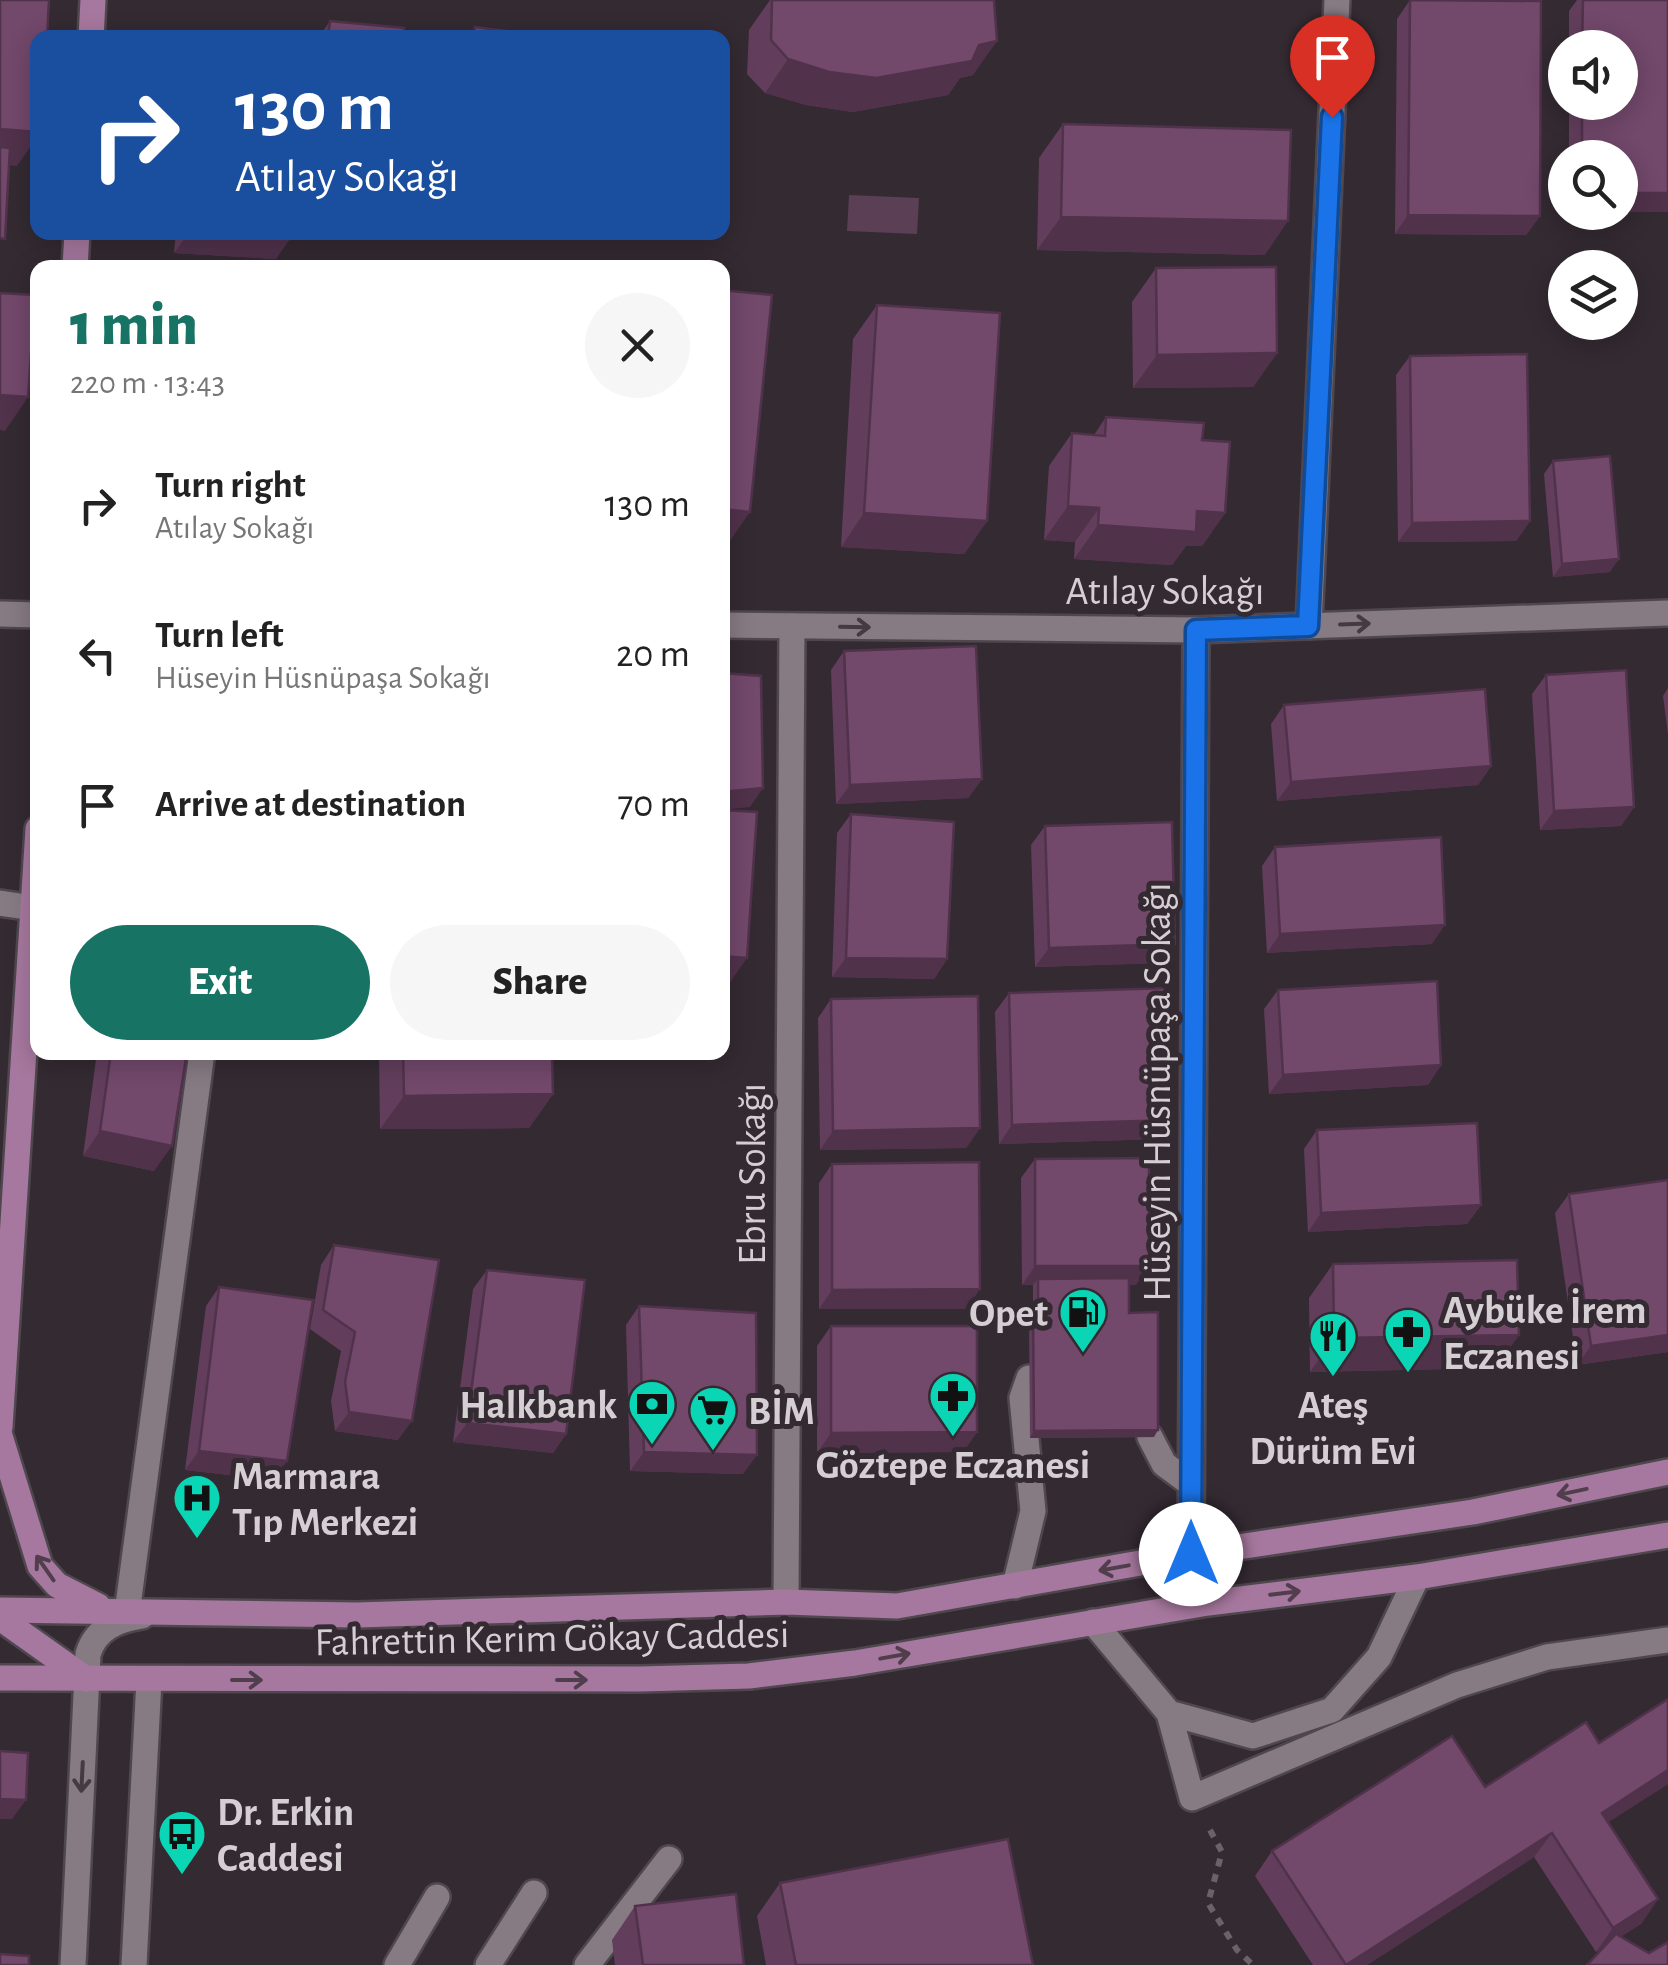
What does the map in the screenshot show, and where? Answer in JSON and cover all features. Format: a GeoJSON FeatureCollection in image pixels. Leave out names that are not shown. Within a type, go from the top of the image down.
{"type":"FeatureCollection","features":[{"type":"Feature","properties":{"kind":"main road"},"geometry":{"type":"LineString","coordinates":[[91,30],[93,0]]}},
{"type":"Feature","properties":{"kind":"main road"},"geometry":{"type":"LineString","coordinates":[[0,1427],[30,984]]}},
{"type":"Feature","properties":{"kind":"main road"},"geometry":{"type":"LineString","coordinates":[[0,1436],[36,1556],[46,1574],[74,1596],[127,1613]]}},
{"type":"Feature","properties":{"kind":"main road","name":"Fahrettin Kerim Gökay Caddesi"},"geometry":{"type":"LineString","coordinates":[[0,1610],[357,1615],[786,1602],[897,1606],[1191,1554],[1473,1512],[1668,1472]]}},
{"type":"Feature","properties":{"kind":"main road","name":"Fahrettin Kerim Gökay Caddesi"},"geometry":{"type":"LineString","coordinates":[[0,1678],[712,1678],[855,1663],[1208,1603],[1417,1576],[1668,1535]]}},
{"type":"Feature","properties":{"kind":"main road"},"geometry":{"type":"LineString","coordinates":[[0,1618],[86,1679]]}},
{"type":"Feature","properties":{"kind":"street"},"geometry":{"type":"LineString","coordinates":[[1308,626],[1337,0]]}},
{"type":"Feature","properties":{"kind":"street","name":"Atılay Sokağı"},"geometry":{"type":"LineString","coordinates":[[730,625],[1196,630],[1668,612]]}},
{"type":"Feature","properties":{"kind":"street"},"geometry":{"type":"LineString","coordinates":[[0,614],[30,615]]}},
{"type":"Feature","properties":{"kind":"street","name":"Ebru Sokağı"},"geometry":{"type":"LineString","coordinates":[[786,1602],[792,626]]}},
{"type":"Feature","properties":{"kind":"street","name":"Hüseyin Hüsnüpaşa Sokağı"},"geometry":{"type":"LineString","coordinates":[[1191,1554],[1196,630]]}},
{"type":"Feature","properties":{"kind":"street"},"geometry":{"type":"LineString","coordinates":[[0,903],[30,922]]}},
{"type":"Feature","properties":{"kind":"street"},"geometry":{"type":"LineString","coordinates":[[127,1613],[201,1060]]}},
{"type":"Feature","properties":{"kind":"street"},"geometry":{"type":"LineString","coordinates":[[1015,1586],[1033,1510],[1022,1398],[1029,1378]]}},
{"type":"Feature","properties":{"kind":"street"},"geometry":{"type":"LineString","coordinates":[[1150,1437],[1164,1464],[1191,1484]]}},
{"type":"Feature","properties":{"kind":"street"},"geometry":{"type":"LineString","coordinates":[[1169,1713],[1254,1736],[1332,1710],[1380,1657],[1417,1576]]}},
{"type":"Feature","properties":{"kind":"street","name":"Fahrettin Kerim Gökay Caddesi"},"geometry":{"type":"LineString","coordinates":[[86,1679],[89,1648],[99,1632],[120,1620],[157,1614]]}},
{"type":"Feature","properties":{"kind":"street"},"geometry":{"type":"LineString","coordinates":[[1093,1622],[1169,1713],[1192,1798],[1457,1685],[1547,1657],[1668,1640]]}},
{"type":"Feature","properties":{"kind":"street"},"geometry":{"type":"LineString","coordinates":[[74,1965],[86,1679]]}},
{"type":"Feature","properties":{"kind":"street"},"geometry":{"type":"LineString","coordinates":[[134,1965],[149,1680]]}},
{"type":"Feature","properties":{"kind":"street"},"geometry":{"type":"LineString","coordinates":[[587,1965],[669,1859]]}},
{"type":"Feature","properties":{"kind":"street"},"geometry":{"type":"LineString","coordinates":[[488,1965],[534,1892]]}},
{"type":"Feature","properties":{"kind":"street"},"geometry":{"type":"LineString","coordinates":[[398,1965],[437,1897]]}},
{"type":"Feature","properties":{"kind":"path"},"geometry":{"type":"LineString","coordinates":[[1192,1798],[1222,1852],[1208,1904],[1237,1950],[1253,1965]]}},
{"type":"Feature","properties":{"kind":"shaded area"},"geometry":{"type":"Polygon","coordinates":[[[849,195],[919,198],[917,234],[847,231],[849,195]]]}},
{"type":"Feature","properties":{"kind":"building"},"geometry":{"type":"Polygon","coordinates":[[[0,0],[49,0],[47,30],[30,30],[30,131],[0,129],[0,0]]]}},
{"type":"Feature","properties":{"kind":"building"},"geometry":{"type":"Polygon","coordinates":[[[772,0],[994,0],[997,41],[979,45],[972,61],[876,78],[829,72],[788,59],[771,40],[772,0]]]}},
{"type":"Feature","properties":{"kind":"building"},"geometry":{"type":"Polygon","coordinates":[[[1410,0],[1541,1],[1540,216],[1408,215],[1410,0]]]}},
{"type":"Feature","properties":{"kind":"building"},"geometry":{"type":"Polygon","coordinates":[[[1583,0],[1668,0],[1668,193],[1638,193],[1638,140],[1582,140],[1582,120],[1638,120],[1638,30],[1582,30],[1583,0]]]}},
{"type":"Feature","properties":{"kind":"building"},"geometry":{"type":"Polygon","coordinates":[[[330,21],[404,28],[404,30],[329,30],[330,21]]]}},
{"type":"Feature","properties":{"kind":"building"},"geometry":{"type":"Polygon","coordinates":[[[1063,124],[1291,130],[1288,221],[1061,217],[1063,124]]]}},
{"type":"Feature","properties":{"kind":"building"},"geometry":{"type":"Polygon","coordinates":[[[0,147],[10,148],[5,239],[0,238],[0,147]]]}},
{"type":"Feature","properties":{"kind":"building"},"geometry":{"type":"Polygon","coordinates":[[[1276,267],[1277,353],[1157,355],[1156,268],[1276,267]]]}},
{"type":"Feature","properties":{"kind":"building"},"geometry":{"type":"Polygon","coordinates":[[[730,291],[772,295],[750,512],[730,510],[730,291]]]}},
{"type":"Feature","properties":{"kind":"building"},"geometry":{"type":"Polygon","coordinates":[[[0,293],[30,295],[28,397],[0,395],[0,293]]]}},
{"type":"Feature","properties":{"kind":"building"},"geometry":{"type":"Polygon","coordinates":[[[877,305],[1000,313],[987,521],[864,513],[877,305]]]}},
{"type":"Feature","properties":{"kind":"building"},"geometry":{"type":"Polygon","coordinates":[[[1527,354],[1530,521],[1412,523],[1410,356],[1527,354]]]}},
{"type":"Feature","properties":{"kind":"building"},"geometry":{"type":"Polygon","coordinates":[[[1106,417],[1204,423],[1202,440],[1230,442],[1225,513],[1197,511],[1196,532],[1098,525],[1099,508],[1068,506],[1072,433],[1105,436],[1106,417]]]}},
{"type":"Feature","properties":{"kind":"building"},"geometry":{"type":"Polygon","coordinates":[[[1610,456],[1619,559],[1562,564],[1553,461],[1610,456]]]}},
{"type":"Feature","properties":{"kind":"building"},"geometry":{"type":"Polygon","coordinates":[[[976,646],[982,779],[850,785],[844,651],[976,646]]]}},
{"type":"Feature","properties":{"kind":"building"},"geometry":{"type":"Polygon","coordinates":[[[1626,670],[1634,807],[1554,811],[1546,675],[1626,670]]]}},
{"type":"Feature","properties":{"kind":"building"},"geometry":{"type":"Polygon","coordinates":[[[730,674],[761,676],[763,788],[730,791],[730,674]]]}},
{"type":"Feature","properties":{"kind":"building"},"geometry":{"type":"Polygon","coordinates":[[[1485,689],[1491,766],[1291,782],[1284,705],[1485,689]]]}},
{"type":"Feature","properties":{"kind":"building"},"geometry":{"type":"Polygon","coordinates":[[[730,810],[757,812],[747,958],[730,957],[730,810]]]}},
{"type":"Feature","properties":{"kind":"building"},"geometry":{"type":"Polygon","coordinates":[[[851,814],[954,822],[947,959],[846,958],[851,814]]]}},
{"type":"Feature","properties":{"kind":"building"},"geometry":{"type":"Polygon","coordinates":[[[1172,822],[1175,944],[1049,948],[1045,826],[1172,822]]]}},
{"type":"Feature","properties":{"kind":"building"},"geometry":{"type":"Polygon","coordinates":[[[1441,837],[1445,925],[1280,934],[1275,847],[1441,837]]]}},
{"type":"Feature","properties":{"kind":"building"},"geometry":{"type":"Polygon","coordinates":[[[1437,981],[1441,1065],[1283,1075],[1278,990],[1437,981]]]}},
{"type":"Feature","properties":{"kind":"building"},"geometry":{"type":"Polygon","coordinates":[[[1168,988],[1172,1120],[1012,1125],[1009,993],[1168,988]]]}},
{"type":"Feature","properties":{"kind":"building"},"geometry":{"type":"Polygon","coordinates":[[[978,996],[980,1128],[833,1131],[831,999],[978,996]]]}},
{"type":"Feature","properties":{"kind":"building"},"geometry":{"type":"Polygon","coordinates":[[[110,1060],[186,1060],[172,1146],[100,1131],[110,1060]]]}},
{"type":"Feature","properties":{"kind":"building"},"geometry":{"type":"Polygon","coordinates":[[[403,1060],[552,1060],[553,1094],[404,1096],[403,1060]]]}},
{"type":"Feature","properties":{"kind":"building"},"geometry":{"type":"Polygon","coordinates":[[[1477,1123],[1481,1205],[1321,1213],[1317,1130],[1477,1123]]]}},
{"type":"Feature","properties":{"kind":"building"},"geometry":{"type":"Polygon","coordinates":[[[1149,1158],[1149,1266],[1035,1266],[1035,1159],[1149,1158]]]}},
{"type":"Feature","properties":{"kind":"building"},"geometry":{"type":"Polygon","coordinates":[[[979,1162],[980,1289],[832,1290],[832,1164],[979,1162]]]}},
{"type":"Feature","properties":{"kind":"building"},"geometry":{"type":"Polygon","coordinates":[[[1668,1180],[1668,1335],[1591,1346],[1569,1194],[1668,1180]]]}},
{"type":"Feature","properties":{"kind":"building"},"geometry":{"type":"Polygon","coordinates":[[[334,1245],[439,1260],[412,1421],[349,1412],[345,1382],[355,1332],[323,1310],[334,1245]]]}},
{"type":"Feature","properties":{"kind":"building"},"geometry":{"type":"Polygon","coordinates":[[[1517,1260],[1519,1335],[1334,1338],[1333,1264],[1517,1260]]]}},
{"type":"Feature","properties":{"kind":"building"},"geometry":{"type":"Polygon","coordinates":[[[487,1270],[585,1280],[566,1434],[467,1423],[487,1270]]]}},
{"type":"Feature","properties":{"kind":"building"},"geometry":{"type":"Polygon","coordinates":[[[1129,1278],[1129,1313],[1158,1312],[1158,1430],[1034,1431],[1033,1313],[1038,1313],[1038,1279],[1129,1278]]]}},
{"type":"Feature","properties":{"kind":"building"},"geometry":{"type":"Polygon","coordinates":[[[219,1287],[313,1300],[287,1461],[199,1451],[219,1287]]]}},
{"type":"Feature","properties":{"kind":"building"},"geometry":{"type":"Polygon","coordinates":[[[639,1306],[756,1313],[757,1455],[644,1452],[639,1306]]]}},
{"type":"Feature","properties":{"kind":"building"},"geometry":{"type":"Polygon","coordinates":[[[831,1326],[977,1326],[977,1432],[831,1433],[831,1326]]]}},
{"type":"Feature","properties":{"kind":"building"},"geometry":{"type":"Polygon","coordinates":[[[1668,1699],[1668,1770],[1602,1813],[1658,1899],[1613,1928],[1552,1833],[1346,1965],[1272,1851],[1452,1736],[1485,1787],[1586,1722],[1599,1743],[1668,1699]]]}},
{"type":"Feature","properties":{"kind":"building"},"geometry":{"type":"Polygon","coordinates":[[[0,1751],[28,1753],[26,1800],[0,1799],[0,1751]]]}},
{"type":"Feature","properties":{"kind":"building"},"geometry":{"type":"Polygon","coordinates":[[[1008,1839],[1033,1965],[796,1965],[780,1883],[1008,1839]]]}},
{"type":"Feature","properties":{"kind":"building"},"geometry":{"type":"Polygon","coordinates":[[[736,1894],[744,1965],[643,1965],[635,1906],[736,1894]]]}},
{"type":"Feature","properties":{"kind":"building"},"geometry":{"type":"Polygon","coordinates":[[[1616,1934],[1649,1953],[1668,1942],[1668,1965],[1587,1965],[1616,1934]]]}},
{"type":"Feature","properties":{"kind":"building"},"geometry":{"type":"Polygon","coordinates":[[[0,1954],[29,1956],[29,1965],[0,1965],[0,1954]]]}},
{"type":"Feature","properties":{"kind":"place","name":"Opet"},"geometry":{"type":"Point","coordinates":[1083,1354]}},
{"type":"Feature","properties":{"kind":"place","name":"Aybüke İrem Eczanesi"},"geometry":{"type":"Point","coordinates":[1408,1374]}},
{"type":"Feature","properties":{"kind":"place","name":"Ateş Dürüm Evi"},"geometry":{"type":"Point","coordinates":[1333,1378]}},
{"type":"Feature","properties":{"kind":"place","name":"Göztepe Eczanesi"},"geometry":{"type":"Point","coordinates":[953,1438]}},
{"type":"Feature","properties":{"kind":"place","name":"Halkbank"},"geometry":{"type":"Point","coordinates":[652,1446]}},
{"type":"Feature","properties":{"kind":"place","name":"BİM"},"geometry":{"type":"Point","coordinates":[713,1452]}},
{"type":"Feature","properties":{"kind":"place","name":"Marmara Tıp Merkezi"},"geometry":{"type":"Point","coordinates":[197,1540]}},
{"type":"Feature","properties":{"kind":"place","name":"Dr. Erkin Caddesi"},"geometry":{"type":"Point","coordinates":[182,1876]}},
{"type":"Feature","properties":{"kind":"route"},"geometry":{"type":"LineString","coordinates":[[1191,1554],[1196,630],[1308,626],[1332,117]]}}]}
